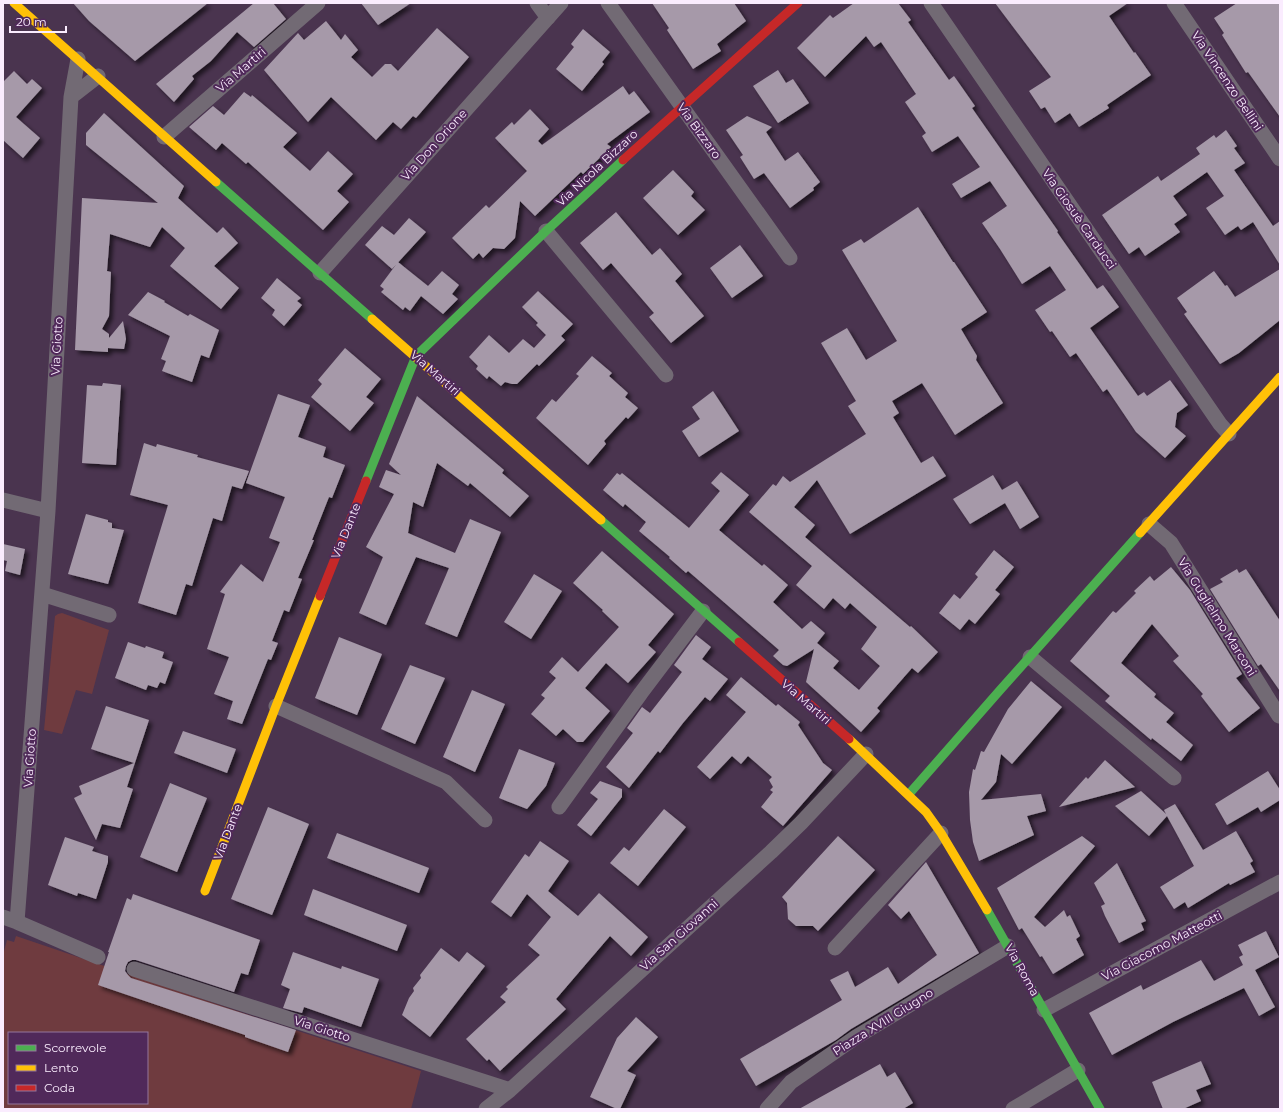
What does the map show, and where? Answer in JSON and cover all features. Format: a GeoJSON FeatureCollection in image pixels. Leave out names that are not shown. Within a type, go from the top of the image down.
{"type":"FeatureCollection","features":[{"type":"Feature","properties":{"kind":"street","name":"Via Martiri"},"geometry":{"type":"LineString","coordinates":[[14,3],[98,76],[164,137],[416,356],[866,754],[909,794]]}},
{"type":"Feature","properties":{"kind":"street","name":"Via Martiri"},"geometry":{"type":"LineString","coordinates":[[164,137],[318,3]]}},
{"type":"Feature","properties":{"kind":"street"},"geometry":{"type":"LineString","coordinates":[[537,3],[548,18]]}},
{"type":"Feature","properties":{"kind":"street","name":"Via Don Orione"},"geometry":{"type":"LineString","coordinates":[[320,273],[561,3]]}},
{"type":"Feature","properties":{"kind":"street","name":"Via Bizzaro"},"geometry":{"type":"LineString","coordinates":[[608,3],[790,258]]}},
{"type":"Feature","properties":{"kind":"street","name":"Via Nicola Bizzaro"},"geometry":{"type":"LineString","coordinates":[[416,356],[546,231],[798,3]]}},
{"type":"Feature","properties":{"kind":"street","name":"Via Giosuè Carducci"},"geometry":{"type":"LineString","coordinates":[[931,3],[1220,424],[1229,434]]}},
{"type":"Feature","properties":{"kind":"street","name":"Via Vincenzo Bellini"},"geometry":{"type":"LineString","coordinates":[[1174,3],[1280,159]]}},
{"type":"Feature","properties":{"kind":"street","name":"Via Giotto"},"geometry":{"type":"LineString","coordinates":[[18,922],[48,511],[71,97],[78,59]]}},
{"type":"Feature","properties":{"kind":"street"},"geometry":{"type":"LineString","coordinates":[[71,97],[98,76]]}},
{"type":"Feature","properties":{"kind":"street"},"geometry":{"type":"LineString","coordinates":[[546,231],[666,375]]}},
{"type":"Feature","properties":{"kind":"street","name":"Via Dante"},"geometry":{"type":"LineString","coordinates":[[205,891],[276,706],[416,356]]}},
{"type":"Feature","properties":{"kind":"street"},"geometry":{"type":"LineString","coordinates":[[909,794],[986,704],[1030,657],[1280,377]]}},
{"type":"Feature","properties":{"kind":"street"},"geometry":{"type":"LineString","coordinates":[[3,500],[48,511]]}},
{"type":"Feature","properties":{"kind":"street","name":"Via Guglielmo Marconi"},"geometry":{"type":"LineString","coordinates":[[1149,524],[1171,542],[1279,716]]}},
{"type":"Feature","properties":{"kind":"street"},"geometry":{"type":"LineString","coordinates":[[42,594],[109,615]]}},
{"type":"Feature","properties":{"kind":"street"},"geometry":{"type":"LineString","coordinates":[[559,807],[641,693],[703,611]]}},
{"type":"Feature","properties":{"kind":"street"},"geometry":{"type":"LineString","coordinates":[[1030,657],[1174,778]]}},
{"type":"Feature","properties":{"kind":"street"},"geometry":{"type":"LineString","coordinates":[[276,706],[446,782],[485,820]]}},
{"type":"Feature","properties":{"kind":"street","name":"Via San Giovanni"},"geometry":{"type":"LineString","coordinates":[[486,1109],[510,1090],[771,852],[801,823],[866,754]]}},
{"type":"Feature","properties":{"kind":"street","name":"Via Roma"},"geometry":{"type":"LineString","coordinates":[[909,794],[926,812],[941,833],[1008,946],[1100,1109]]}},
{"type":"Feature","properties":{"kind":"street"},"geometry":{"type":"LineString","coordinates":[[835,948],[941,833]]}},
{"type":"Feature","properties":{"kind":"street","name":"Via Giacomo Matteotti"},"geometry":{"type":"LineString","coordinates":[[1044,1010],[1280,882]]}},
{"type":"Feature","properties":{"kind":"street"},"geometry":{"type":"LineString","coordinates":[[3,917],[98,956]]}},
{"type":"Feature","properties":{"kind":"street","name":"Piazza XVIII Giugno"},"geometry":{"type":"LineString","coordinates":[[767,1109],[791,1082],[856,1037],[1008,946]]}},
{"type":"Feature","properties":{"kind":"street","name":"Via Giotto"},"geometry":{"type":"LineString","coordinates":[[134,969],[510,1090]]}},
{"type":"Feature","properties":{"kind":"street"},"geometry":{"type":"LineString","coordinates":[[1013,1109],[1078,1070]]}},
{"type":"Feature","properties":{"kind":"shaded area"},"geometry":{"type":"Polygon","coordinates":[[[62,613],[109,630],[92,694],[76,690],[62,734],[44,730],[55,616],[62,613]]]}},
{"type":"Feature","properties":{"kind":"shaded area"},"geometry":{"type":"Polygon","coordinates":[[[16,936],[252,1016],[421,1071],[411,1109],[3,1109],[3,955],[7,940],[14,942],[16,936]]]}},
{"type":"Feature","properties":{"kind":"building"},"geometry":{"type":"Polygon","coordinates":[[[73,3],[208,3],[135,61],[89,21],[73,3]]]}},
{"type":"Feature","properties":{"kind":"building"},"geometry":{"type":"Polygon","coordinates":[[[254,3],[273,3],[286,19],[254,47],[237,32],[211,61],[192,76],[194,79],[174,102],[156,84],[254,3]]]}},
{"type":"Feature","properties":{"kind":"building"},"geometry":{"type":"Polygon","coordinates":[[[361,3],[411,3],[378,25],[361,3]]]}},
{"type":"Feature","properties":{"kind":"building"},"geometry":{"type":"Polygon","coordinates":[[[652,3],[734,3],[746,21],[717,44],[721,51],[693,69],[667,30],[669,28],[652,3]]]}},
{"type":"Feature","properties":{"kind":"building"},"geometry":{"type":"Polygon","coordinates":[[[854,3],[898,3],[911,20],[908,22],[949,80],[954,76],[975,106],[972,108],[1097,289],[1103,285],[1119,307],[1090,328],[1138,396],[1144,392],[1147,396],[1170,380],[1188,405],[1177,413],[1175,427],[1186,436],[1165,458],[1136,432],[1107,389],[1103,392],[1076,353],[1070,357],[1052,331],[1050,332],[1035,310],[1066,290],[1050,266],[1022,284],[982,223],[1007,206],[990,181],[961,198],[952,184],[980,167],[958,136],[932,152],[922,136],[926,133],[905,102],[916,94],[881,42],[874,47],[866,36],[825,77],[797,48],[830,15],[833,18],[854,3]]]}},
{"type":"Feature","properties":{"kind":"building"},"geometry":{"type":"Polygon","coordinates":[[[995,3],[1128,3],[1109,16],[1151,75],[1107,105],[1109,108],[1079,127],[1070,113],[1055,123],[1045,107],[1041,109],[1029,91],[1051,77],[995,3]]]}},
{"type":"Feature","properties":{"kind":"building"},"geometry":{"type":"Polygon","coordinates":[[[1237,3],[1280,3],[1280,117],[1248,72],[1246,73],[1222,35],[1224,33],[1214,18],[1237,3]]]}},
{"type":"Feature","properties":{"kind":"building"},"geometry":{"type":"Polygon","coordinates":[[[326,21],[341,40],[345,34],[358,50],[351,57],[372,77],[385,64],[391,64],[398,71],[437,28],[469,57],[416,118],[413,116],[401,129],[393,122],[376,140],[331,97],[308,122],[264,70],[298,33],[304,40],[326,21]]]}},
{"type":"Feature","properties":{"kind":"building"},"geometry":{"type":"Polygon","coordinates":[[[583,29],[610,52],[602,62],[604,64],[582,91],[556,69],[574,47],[571,44],[583,29]]]}},
{"type":"Feature","properties":{"kind":"building"},"geometry":{"type":"Polygon","coordinates":[[[778,70],[786,83],[793,79],[809,103],[778,123],[753,86],[778,70]]]}},
{"type":"Feature","properties":{"kind":"building"},"geometry":{"type":"Polygon","coordinates":[[[14,71],[27,84],[32,79],[42,88],[16,117],[40,138],[23,158],[3,140],[3,82],[14,71]]]}},
{"type":"Feature","properties":{"kind":"building"},"geometry":{"type":"Polygon","coordinates":[[[623,86],[629,95],[634,91],[650,112],[607,144],[611,147],[583,174],[581,172],[535,216],[520,201],[515,238],[504,249],[493,248],[483,258],[479,253],[473,259],[452,238],[486,205],[489,208],[527,171],[495,138],[512,122],[514,125],[530,109],[549,129],[538,141],[542,145],[623,86]]]}},
{"type":"Feature","properties":{"kind":"building"},"geometry":{"type":"Polygon","coordinates":[[[244,92],[251,97],[252,95],[297,133],[283,147],[310,171],[328,151],[353,174],[337,191],[349,202],[323,230],[248,162],[246,164],[222,143],[216,150],[189,127],[213,106],[224,115],[244,92]]]}},
{"type":"Feature","properties":{"kind":"building"},"geometry":{"type":"Polygon","coordinates":[[[104,113],[184,186],[178,198],[217,233],[223,227],[238,243],[214,266],[239,288],[221,309],[170,266],[185,248],[162,227],[150,247],[110,234],[107,271],[111,272],[109,316],[102,329],[109,334],[109,338],[123,321],[126,339],[124,349],[108,348],[108,352],[75,350],[82,198],[158,203],[86,145],[86,133],[104,113]]]}},
{"type":"Feature","properties":{"kind":"building"},"geometry":{"type":"Polygon","coordinates":[[[747,116],[772,127],[766,132],[785,161],[798,152],[820,182],[813,188],[814,190],[790,208],[764,173],[754,179],[740,157],[743,155],[726,130],[747,116]]]}},
{"type":"Feature","properties":{"kind":"building"},"geometry":{"type":"Polygon","coordinates":[[[1226,130],[1237,146],[1234,148],[1245,163],[1234,170],[1273,226],[1280,221],[1280,265],[1253,222],[1241,230],[1238,226],[1225,235],[1206,208],[1224,196],[1207,172],[1173,196],[1187,215],[1174,224],[1180,232],[1145,256],[1139,247],[1129,254],[1102,215],[1158,176],[1161,181],[1200,154],[1196,148],[1214,135],[1216,138],[1226,130]]]}},
{"type":"Feature","properties":{"kind":"building"},"geometry":{"type":"Polygon","coordinates":[[[673,170],[694,192],[691,196],[705,210],[678,235],[643,198],[673,170]]]}},
{"type":"Feature","properties":{"kind":"building"},"geometry":{"type":"Polygon","coordinates":[[[918,207],[987,312],[961,329],[977,356],[976,360],[1003,403],[955,435],[922,383],[892,401],[899,413],[893,417],[921,463],[933,456],[946,476],[850,534],[817,480],[794,507],[815,525],[805,537],[910,627],[911,626],[938,652],[918,673],[912,668],[877,708],[880,711],[861,732],[806,682],[814,649],[787,666],[783,665],[773,656],[779,650],[688,571],[686,573],[669,558],[670,557],[639,531],[646,522],[625,504],[623,507],[603,490],[617,473],[620,475],[622,473],[689,528],[720,491],[711,483],[721,472],[749,495],[719,530],[762,566],[764,564],[788,585],[773,602],[802,629],[811,621],[825,633],[817,643],[839,661],[833,668],[859,690],[880,666],[861,649],[877,627],[850,603],[845,609],[833,598],[824,609],[796,585],[812,566],[749,512],[773,484],[776,486],[783,476],[790,482],[866,434],[848,406],[856,401],[821,343],[847,328],[866,360],[897,341],[842,250],[861,239],[864,243],[918,207]]]}},
{"type":"Feature","properties":{"kind":"building"},"geometry":{"type":"Polygon","coordinates":[[[616,212],[652,255],[660,248],[682,274],[675,281],[704,316],[671,343],[649,317],[654,313],[611,263],[603,270],[580,243],[616,212]]]}},
{"type":"Feature","properties":{"kind":"building"},"geometry":{"type":"Polygon","coordinates":[[[409,218],[426,232],[392,269],[365,245],[382,226],[394,235],[409,218]]]}},
{"type":"Feature","properties":{"kind":"building"},"geometry":{"type":"Polygon","coordinates":[[[740,245],[763,276],[732,298],[710,268],[740,245]]]}},
{"type":"Feature","properties":{"kind":"building"},"geometry":{"type":"Polygon","coordinates":[[[398,262],[428,286],[442,271],[459,285],[452,294],[458,299],[443,314],[421,296],[410,311],[405,307],[403,310],[381,292],[384,289],[380,286],[398,262]]]}},
{"type":"Feature","properties":{"kind":"building"},"geometry":{"type":"Polygon","coordinates":[[[1280,269],[1280,320],[1239,353],[1220,364],[1184,314],[1187,312],[1177,298],[1214,271],[1225,286],[1227,285],[1235,297],[1280,269]]]}},
{"type":"Feature","properties":{"kind":"building"},"geometry":{"type":"Polygon","coordinates":[[[277,278],[301,298],[297,301],[302,305],[284,326],[272,315],[275,310],[261,298],[277,278]]]}},
{"type":"Feature","properties":{"kind":"building"},"geometry":{"type":"Polygon","coordinates":[[[538,291],[573,324],[561,336],[565,340],[539,366],[537,364],[517,384],[505,382],[501,386],[489,376],[487,379],[476,369],[478,366],[469,357],[489,335],[509,353],[523,339],[534,348],[546,335],[536,325],[538,323],[522,307],[538,291]]]}},
{"type":"Feature","properties":{"kind":"building"},"geometry":{"type":"Polygon","coordinates":[[[148,292],[188,316],[190,314],[219,330],[209,358],[201,355],[192,382],[162,371],[166,361],[161,359],[170,336],[128,315],[148,292]]]}},
{"type":"Feature","properties":{"kind":"building"},"geometry":{"type":"Polygon","coordinates":[[[345,348],[381,379],[366,397],[374,403],[350,431],[311,397],[322,384],[318,380],[345,348]]]}},
{"type":"Feature","properties":{"kind":"building"},"geometry":{"type":"Polygon","coordinates":[[[592,356],[612,373],[609,376],[628,393],[625,397],[638,408],[628,419],[626,417],[604,441],[606,444],[588,465],[536,418],[552,399],[556,402],[579,376],[576,374],[592,356]]]}},
{"type":"Feature","properties":{"kind":"building"},"geometry":{"type":"Polygon","coordinates":[[[103,383],[121,385],[116,465],[82,463],[87,385],[102,386],[103,383]]]}},
{"type":"Feature","properties":{"kind":"building"},"geometry":{"type":"Polygon","coordinates":[[[713,391],[739,431],[699,457],[682,431],[700,419],[692,407],[713,391]]]}},
{"type":"Feature","properties":{"kind":"building"},"geometry":{"type":"Polygon","coordinates":[[[278,394],[310,405],[298,437],[326,447],[323,457],[345,465],[332,498],[329,497],[312,540],[314,540],[298,578],[302,579],[289,612],[284,610],[272,641],[278,643],[271,660],[268,659],[242,724],[227,719],[233,701],[214,694],[229,657],[207,649],[225,594],[220,592],[241,564],[263,582],[280,542],[269,538],[285,497],[246,483],[278,394]]]}},
{"type":"Feature","properties":{"kind":"building"},"geometry":{"type":"Polygon","coordinates":[[[417,396],[504,470],[502,473],[529,496],[510,517],[470,483],[468,486],[437,463],[423,507],[413,502],[408,533],[455,553],[470,519],[501,532],[457,637],[425,624],[449,568],[416,557],[386,625],[359,613],[383,557],[366,547],[394,494],[379,487],[386,470],[401,475],[389,464],[417,396]]]}},
{"type":"Feature","properties":{"kind":"building"},"geometry":{"type":"Polygon","coordinates":[[[144,443],[156,447],[157,444],[198,455],[197,457],[249,471],[242,489],[232,486],[222,521],[213,518],[192,586],[186,584],[176,615],[138,603],[168,505],[130,495],[144,443]]]}},
{"type":"Feature","properties":{"kind":"building"},"geometry":{"type":"Polygon","coordinates":[[[993,475],[1002,490],[1017,481],[1039,517],[1020,529],[1005,503],[970,524],[953,499],[993,475]]]}},
{"type":"Feature","properties":{"kind":"building"},"geometry":{"type":"Polygon","coordinates":[[[86,514],[108,520],[108,522],[112,523],[112,528],[124,530],[108,584],[68,574],[86,514]]]}},
{"type":"Feature","properties":{"kind":"building"},"geometry":{"type":"Polygon","coordinates":[[[3,544],[25,549],[20,575],[5,571],[7,561],[3,560],[3,544]]]}},
{"type":"Feature","properties":{"kind":"building"},"geometry":{"type":"Polygon","coordinates":[[[994,550],[1014,567],[995,590],[1000,594],[975,624],[969,619],[960,630],[939,613],[954,594],[960,599],[978,577],[975,574],[994,550]]]}},
{"type":"Feature","properties":{"kind":"building"},"geometry":{"type":"Polygon","coordinates":[[[602,551],[674,614],[648,645],[656,652],[628,683],[606,663],[585,688],[610,711],[583,742],[577,742],[563,729],[556,736],[531,714],[545,698],[541,695],[556,678],[549,672],[562,657],[578,672],[619,627],[602,611],[603,610],[573,583],[602,551]]]}},
{"type":"Feature","properties":{"kind":"building"},"geometry":{"type":"Polygon","coordinates":[[[1171,567],[1190,590],[1242,674],[1236,678],[1260,708],[1229,732],[1201,696],[1203,694],[1173,661],[1179,656],[1152,624],[1121,663],[1156,694],[1154,697],[1174,713],[1166,722],[1193,745],[1181,761],[1152,738],[1151,740],[1105,701],[1110,696],[1070,661],[1113,611],[1116,613],[1136,593],[1134,591],[1150,576],[1154,581],[1171,567]]]}},
{"type":"Feature","properties":{"kind":"building"},"geometry":{"type":"Polygon","coordinates":[[[1237,569],[1239,573],[1246,569],[1280,621],[1280,691],[1261,664],[1258,666],[1210,589],[1223,582],[1220,579],[1237,569]]]}},
{"type":"Feature","properties":{"kind":"building"},"geometry":{"type":"Polygon","coordinates":[[[534,574],[562,591],[531,639],[504,622],[534,574]]]}},
{"type":"Feature","properties":{"kind":"building"},"geometry":{"type":"Polygon","coordinates":[[[696,635],[711,647],[702,659],[728,679],[710,701],[705,697],[660,753],[658,751],[629,788],[606,767],[633,733],[627,728],[642,707],[650,713],[682,672],[674,665],[696,635]]]}},
{"type":"Feature","properties":{"kind":"building"},"geometry":{"type":"Polygon","coordinates":[[[339,637],[382,654],[357,715],[315,698],[339,637]]]}},
{"type":"Feature","properties":{"kind":"building"},"geometry":{"type":"Polygon","coordinates":[[[128,642],[145,648],[146,646],[164,652],[162,658],[173,662],[165,684],[160,682],[157,688],[148,685],[146,690],[115,678],[128,642]]]}},
{"type":"Feature","properties":{"kind":"building"},"geometry":{"type":"Polygon","coordinates":[[[410,665],[445,678],[415,744],[381,729],[410,665]]]}},
{"type":"Feature","properties":{"kind":"building"},"geometry":{"type":"Polygon","coordinates":[[[741,677],[776,706],[778,704],[800,722],[798,725],[823,763],[832,770],[783,826],[761,807],[773,792],[770,790],[773,787],[769,780],[772,777],[748,756],[741,764],[732,756],[710,779],[697,767],[746,712],[726,695],[741,677]]]}},
{"type":"Feature","properties":{"kind":"building"},"geometry":{"type":"Polygon","coordinates":[[[1031,681],[1062,707],[1012,764],[1001,754],[996,782],[981,800],[1041,794],[1046,811],[1027,816],[1034,835],[979,861],[973,842],[970,820],[969,792],[973,769],[975,770],[981,751],[984,752],[1008,709],[1031,681]]]}},
{"type":"Feature","properties":{"kind":"building"},"geometry":{"type":"Polygon","coordinates":[[[472,690],[505,704],[475,772],[443,757],[472,690]]]}},
{"type":"Feature","properties":{"kind":"building"},"geometry":{"type":"Polygon","coordinates":[[[106,706],[149,720],[127,787],[133,789],[120,828],[102,824],[96,840],[74,798],[82,794],[79,786],[134,763],[91,749],[106,706]]]}},
{"type":"Feature","properties":{"kind":"building"},"geometry":{"type":"Polygon","coordinates":[[[183,731],[236,749],[227,773],[174,753],[183,731]]]}},
{"type":"Feature","properties":{"kind":"building"},"geometry":{"type":"Polygon","coordinates":[[[519,749],[555,763],[546,786],[527,809],[499,798],[519,749]]]}},
{"type":"Feature","properties":{"kind":"building"},"geometry":{"type":"Polygon","coordinates":[[[1105,760],[1135,787],[1059,807],[1086,777],[1088,779],[1105,760]]]}},
{"type":"Feature","properties":{"kind":"building"},"geometry":{"type":"Polygon","coordinates":[[[1268,771],[1280,790],[1280,800],[1261,812],[1258,807],[1227,825],[1215,804],[1268,771]]]}},
{"type":"Feature","properties":{"kind":"building"},"geometry":{"type":"Polygon","coordinates":[[[600,781],[622,789],[622,797],[591,836],[577,825],[598,799],[590,793],[600,781]]]}},
{"type":"Feature","properties":{"kind":"building"},"geometry":{"type":"Polygon","coordinates":[[[170,783],[207,798],[177,872],[140,857],[170,783]]]}},
{"type":"Feature","properties":{"kind":"building"},"geometry":{"type":"Polygon","coordinates":[[[1141,791],[1166,814],[1164,810],[1175,804],[1203,850],[1236,831],[1253,861],[1250,863],[1255,872],[1230,885],[1229,883],[1188,908],[1185,902],[1174,909],[1160,887],[1194,866],[1167,816],[1149,836],[1115,806],[1141,791]]]}},
{"type":"Feature","properties":{"kind":"building"},"geometry":{"type":"Polygon","coordinates":[[[268,807],[309,824],[272,915],[231,899],[268,807]]]}},
{"type":"Feature","properties":{"kind":"building"},"geometry":{"type":"Polygon","coordinates":[[[664,809],[686,827],[638,886],[610,863],[624,847],[629,851],[664,809]]]}},
{"type":"Feature","properties":{"kind":"building"},"geometry":{"type":"Polygon","coordinates":[[[337,833],[429,868],[419,893],[327,858],[337,833]]]}},
{"type":"Feature","properties":{"kind":"building"},"geometry":{"type":"Polygon","coordinates":[[[838,836],[875,870],[818,931],[813,926],[796,926],[788,919],[787,903],[782,897],[838,836]]]}},
{"type":"Feature","properties":{"kind":"building"},"geometry":{"type":"Polygon","coordinates":[[[1082,836],[1095,846],[1034,917],[1045,927],[1064,910],[1067,917],[1070,915],[1080,936],[1076,939],[1084,955],[1053,974],[1042,956],[1040,957],[1022,928],[1019,930],[997,888],[1082,836]]]}},
{"type":"Feature","properties":{"kind":"building"},"geometry":{"type":"Polygon","coordinates":[[[65,837],[94,847],[92,851],[108,856],[108,862],[96,899],[78,893],[77,896],[48,885],[65,837]]]}},
{"type":"Feature","properties":{"kind":"building"},"geometry":{"type":"Polygon","coordinates":[[[540,841],[569,861],[548,891],[578,916],[599,893],[648,937],[631,956],[610,936],[556,999],[566,1009],[500,1071],[489,1059],[487,1061],[466,1039],[506,1002],[500,997],[508,989],[506,987],[540,955],[528,945],[551,917],[527,894],[511,917],[491,902],[525,854],[529,857],[540,841]]]}},
{"type":"Feature","properties":{"kind":"building"},"geometry":{"type":"Polygon","coordinates":[[[926,862],[979,953],[851,1029],[836,1040],[756,1086],[740,1059],[842,1000],[830,980],[848,971],[855,987],[888,967],[898,984],[937,955],[909,911],[901,919],[888,905],[926,862]]]}},
{"type":"Feature","properties":{"kind":"building"},"geometry":{"type":"Polygon","coordinates":[[[1117,863],[1146,921],[1141,923],[1144,930],[1119,943],[1105,916],[1101,906],[1105,904],[1094,883],[1117,863]]]}},
{"type":"Feature","properties":{"kind":"building"},"geometry":{"type":"Polygon","coordinates":[[[313,889],[407,925],[397,951],[304,915],[313,889]]]}},
{"type":"Feature","properties":{"kind":"building"},"geometry":{"type":"Polygon","coordinates":[[[133,894],[260,940],[248,975],[241,973],[234,992],[136,960],[128,962],[125,971],[128,975],[131,978],[296,1030],[288,1052],[245,1037],[245,1035],[98,985],[127,898],[131,900],[133,894]]]}},
{"type":"Feature","properties":{"kind":"building"},"geometry":{"type":"Polygon","coordinates":[[[1266,931],[1279,957],[1255,970],[1275,1007],[1259,1016],[1244,988],[1173,1022],[1112,1055],[1089,1013],[1141,985],[1143,990],[1201,960],[1214,981],[1243,965],[1239,957],[1243,955],[1238,945],[1266,931]]]}},
{"type":"Feature","properties":{"kind":"building"},"geometry":{"type":"Polygon","coordinates":[[[441,948],[459,962],[467,952],[485,966],[430,1037],[402,1015],[409,998],[414,991],[413,988],[421,978],[420,975],[441,948]]]}},
{"type":"Feature","properties":{"kind":"building"},"geometry":{"type":"Polygon","coordinates":[[[293,952],[341,969],[342,966],[379,979],[361,1027],[304,1007],[302,1013],[283,1008],[290,989],[281,985],[293,952]]]}},
{"type":"Feature","properties":{"kind":"building"},"geometry":{"type":"Polygon","coordinates":[[[636,1017],[658,1037],[627,1071],[636,1075],[620,1109],[617,1109],[590,1097],[617,1038],[636,1017]]]}},
{"type":"Feature","properties":{"kind":"building"},"geometry":{"type":"Polygon","coordinates":[[[1201,1061],[1211,1084],[1196,1090],[1201,1101],[1183,1109],[1163,1109],[1152,1082],[1201,1061]]]}},
{"type":"Feature","properties":{"kind":"building"},"geometry":{"type":"Polygon","coordinates":[[[880,1064],[887,1077],[895,1072],[913,1103],[903,1109],[799,1109],[880,1064]]]}},
{"type":"Feature","properties":{"kind":"traffic: fast"},"geometry":{"type":"LineString","coordinates":[[366,481],[416,356],[546,231],[623,160]]}},
{"type":"Feature","properties":{"kind":"traffic: fast"},"geometry":{"type":"LineString","coordinates":[[216,182],[372,319]]}},
{"type":"Feature","properties":{"kind":"traffic: fast"},"geometry":{"type":"LineString","coordinates":[[601,520],[739,642]]}},
{"type":"Feature","properties":{"kind":"traffic: fast"},"geometry":{"type":"LineString","coordinates":[[909,794],[1140,533]]}},
{"type":"Feature","properties":{"kind":"traffic: fast"},"geometry":{"type":"LineString","coordinates":[[987,910],[1100,1109]]}},
{"type":"Feature","properties":{"kind":"traffic: slow"},"geometry":{"type":"LineString","coordinates":[[14,3],[216,182]]}},
{"type":"Feature","properties":{"kind":"traffic: slow"},"geometry":{"type":"LineString","coordinates":[[372,319],[601,520]]}},
{"type":"Feature","properties":{"kind":"traffic: slow"},"geometry":{"type":"LineString","coordinates":[[1140,533],[1280,377]]}},
{"type":"Feature","properties":{"kind":"traffic: slow"},"geometry":{"type":"LineString","coordinates":[[205,891],[320,596]]}},
{"type":"Feature","properties":{"kind":"traffic: slow"},"geometry":{"type":"LineString","coordinates":[[849,739],[926,812],[941,833],[987,910]]}},
{"type":"Feature","properties":{"kind":"traffic: jam"},"geometry":{"type":"LineString","coordinates":[[623,160],[798,3]]}},
{"type":"Feature","properties":{"kind":"traffic: jam"},"geometry":{"type":"LineString","coordinates":[[320,596],[366,481]]}},
{"type":"Feature","properties":{"kind":"traffic: jam"},"geometry":{"type":"LineString","coordinates":[[739,642],[849,739]]}}]}
